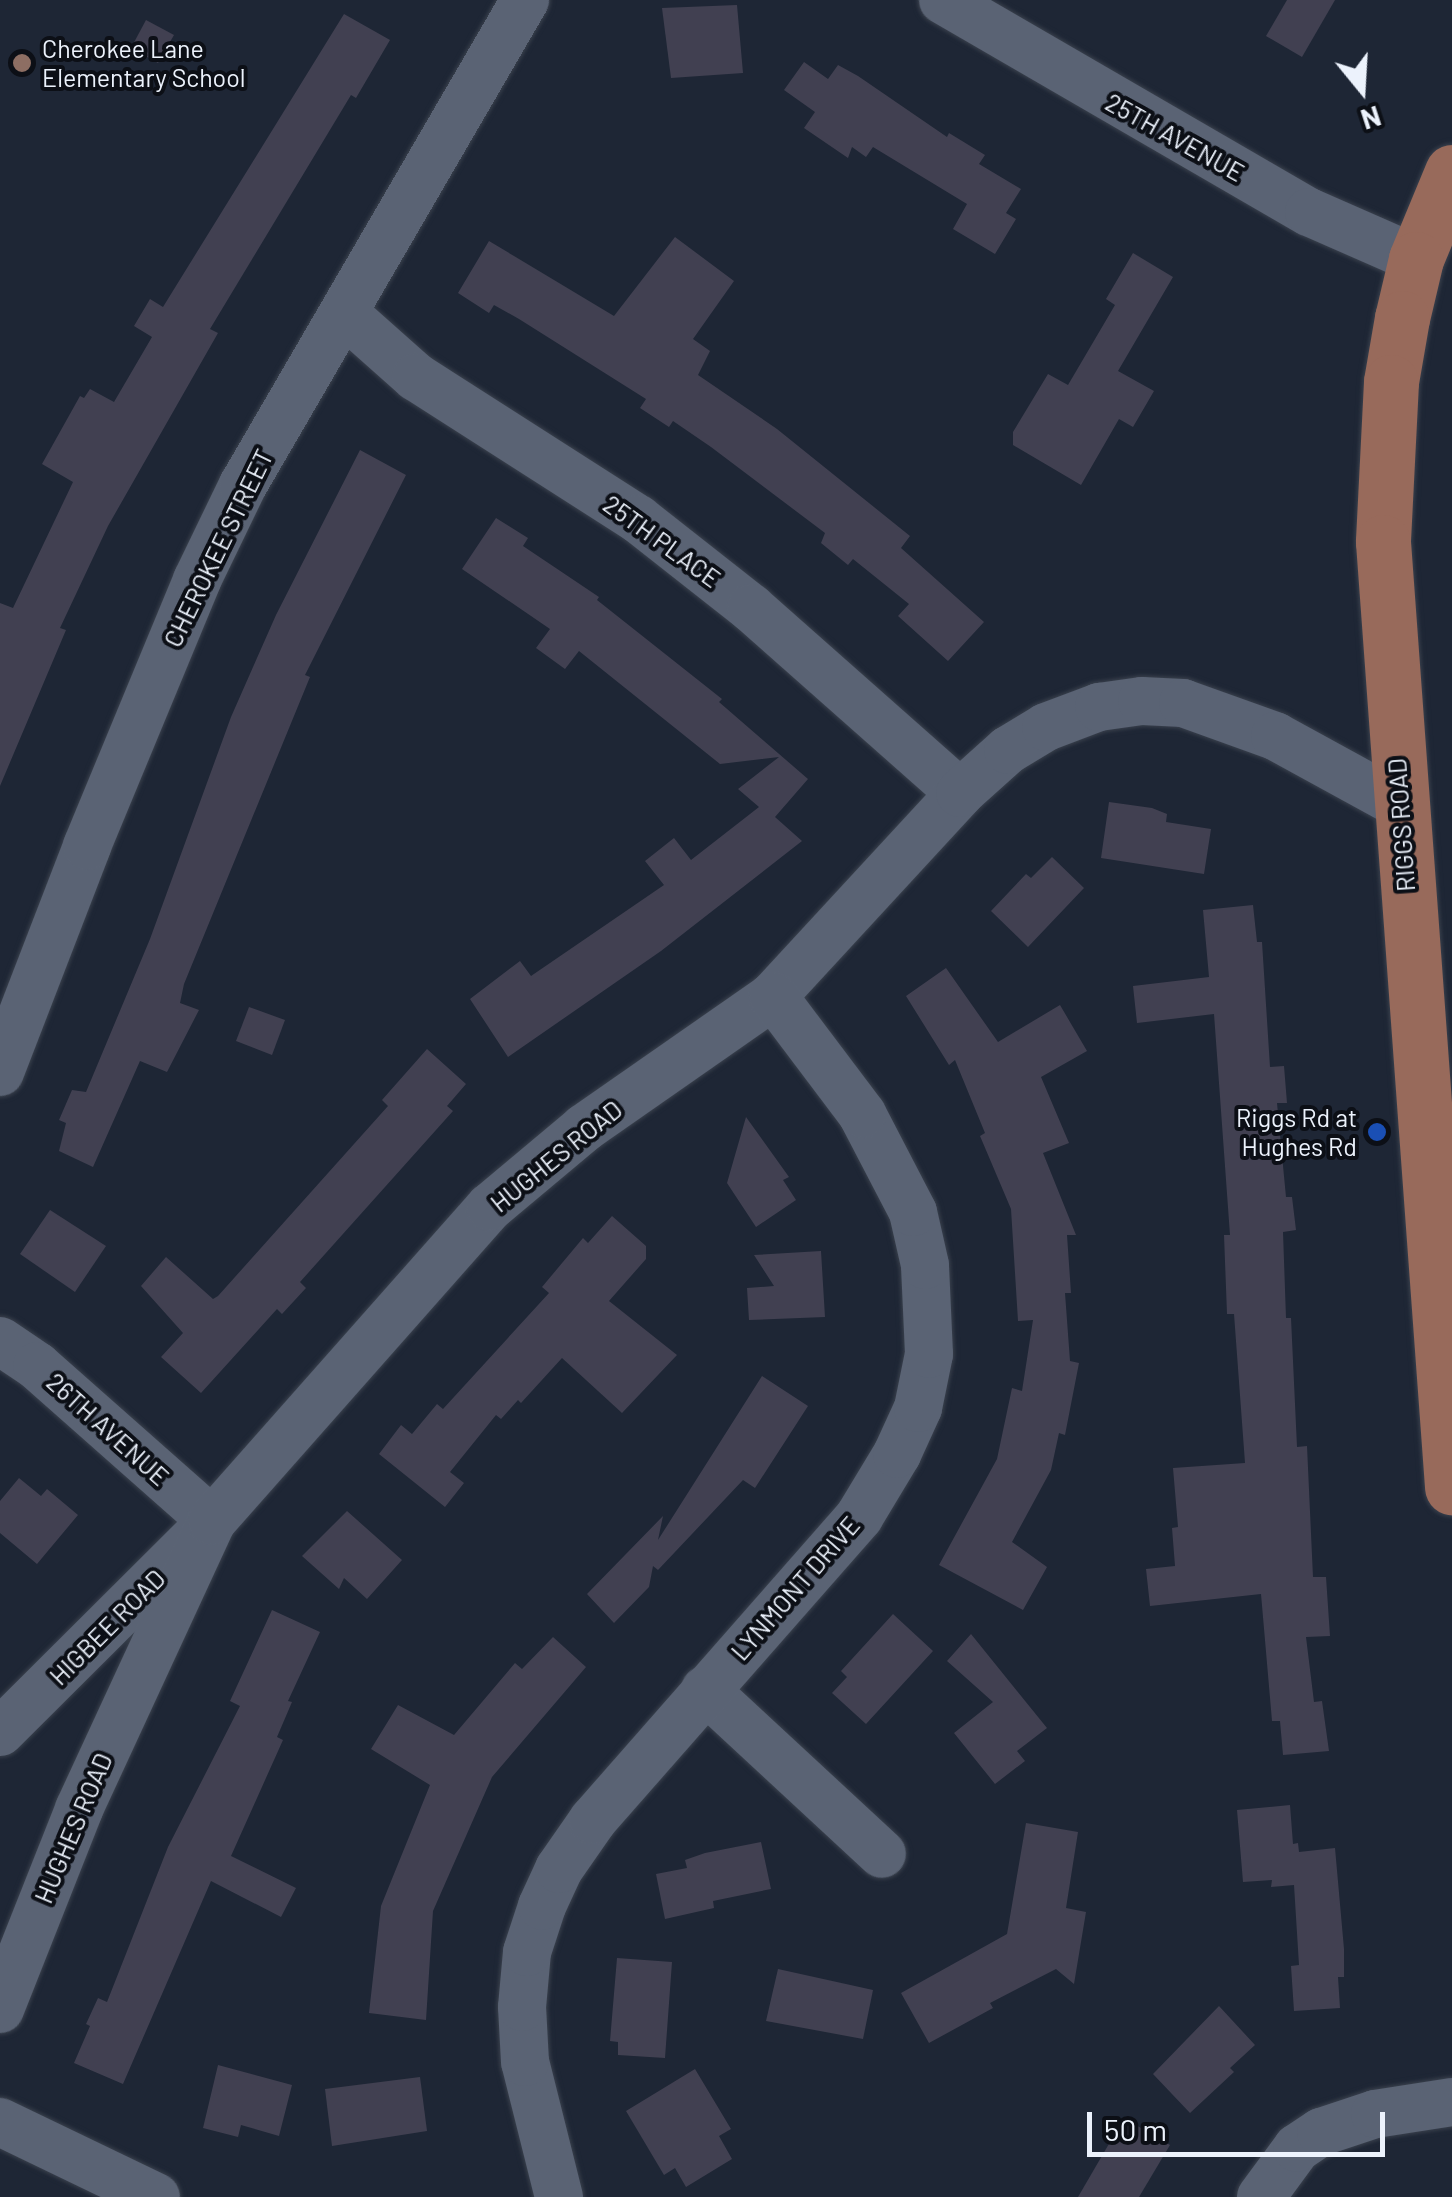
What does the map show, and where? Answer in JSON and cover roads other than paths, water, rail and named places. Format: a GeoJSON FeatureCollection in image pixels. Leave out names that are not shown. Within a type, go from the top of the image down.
{"type":"FeatureCollection","features":[{"type":"Feature","properties":{"kind":"main road","name":"RIGGS ROAD"},"geometry":{"type":"LineString","coordinates":[[1452,172],[1416,259],[1391,382],[1383,542],[1399,804],[1452,1487]]}},
{"type":"Feature","properties":{"kind":"street","name":"CHEROKEE STREET"},"geometry":{"type":"LineString","coordinates":[[0,1072],[198,580],[244,485],[525,0]]}},
{"type":"Feature","properties":{"kind":"street","name":"25TH AVENUE"},"geometry":{"type":"LineString","coordinates":[[943,0],[1308,212],[1416,259]]}},
{"type":"Feature","properties":{"kind":"street","name":"25TH PLACE"},"geometry":{"type":"LineString","coordinates":[[344,314],[416,378],[638,519],[751,608],[960,793]]}},
{"type":"Feature","properties":{"kind":"street","name":"HUGHES ROAD"},"geometry":{"type":"LineString","coordinates":[[0,2008],[79,1809],[212,1522],[490,1207],[584,1128],[772,996],[960,793],[1008,750],[1046,727],[1100,707],[1142,700],[1183,703],[1234,718],[1399,804]]}},
{"type":"Feature","properties":{"kind":"street","name":"LYNMONT DRIVE"},"geometry":{"type":"LineString","coordinates":[[554,2196],[524,2062],[522,2007],[527,1952],[559,1869],[593,1820],[859,1517],[897,1454],[918,1408],[929,1354],[925,1264],[913,1212],[862,1114],[772,996]]}},
{"type":"Feature","properties":{"kind":"street","name":"26TH AVENUE"},"geometry":{"type":"LineString","coordinates":[[0,1341],[37,1366],[212,1522]]}},
{"type":"Feature","properties":{"kind":"street","name":"HIGBEE ROAD"},"geometry":{"type":"LineString","coordinates":[[0,1732],[212,1522]]}},
{"type":"Feature","properties":{"kind":"street"},"geometry":{"type":"LineString","coordinates":[[706,1690],[882,1854]]}},
{"type":"Feature","properties":{"kind":"street"},"geometry":{"type":"LineString","coordinates":[[1262,2197],[1298,2148],[1322,2132],[1375,2114],[1452,2102]]}},
{"type":"Feature","properties":{"kind":"street"},"geometry":{"type":"LineString","coordinates":[[0,2122],[156,2197]]}},
{"type":"Feature","properties":{"kind":"place","name":"Cherokee Lane Elementary School"},"geometry":{"type":"Point","coordinates":[22,63]}},
{"type":"Feature","properties":{"kind":"place","name":"Riggs Rd at Hughes Rd"},"geometry":{"type":"Point","coordinates":[1377,1132]}}]}
